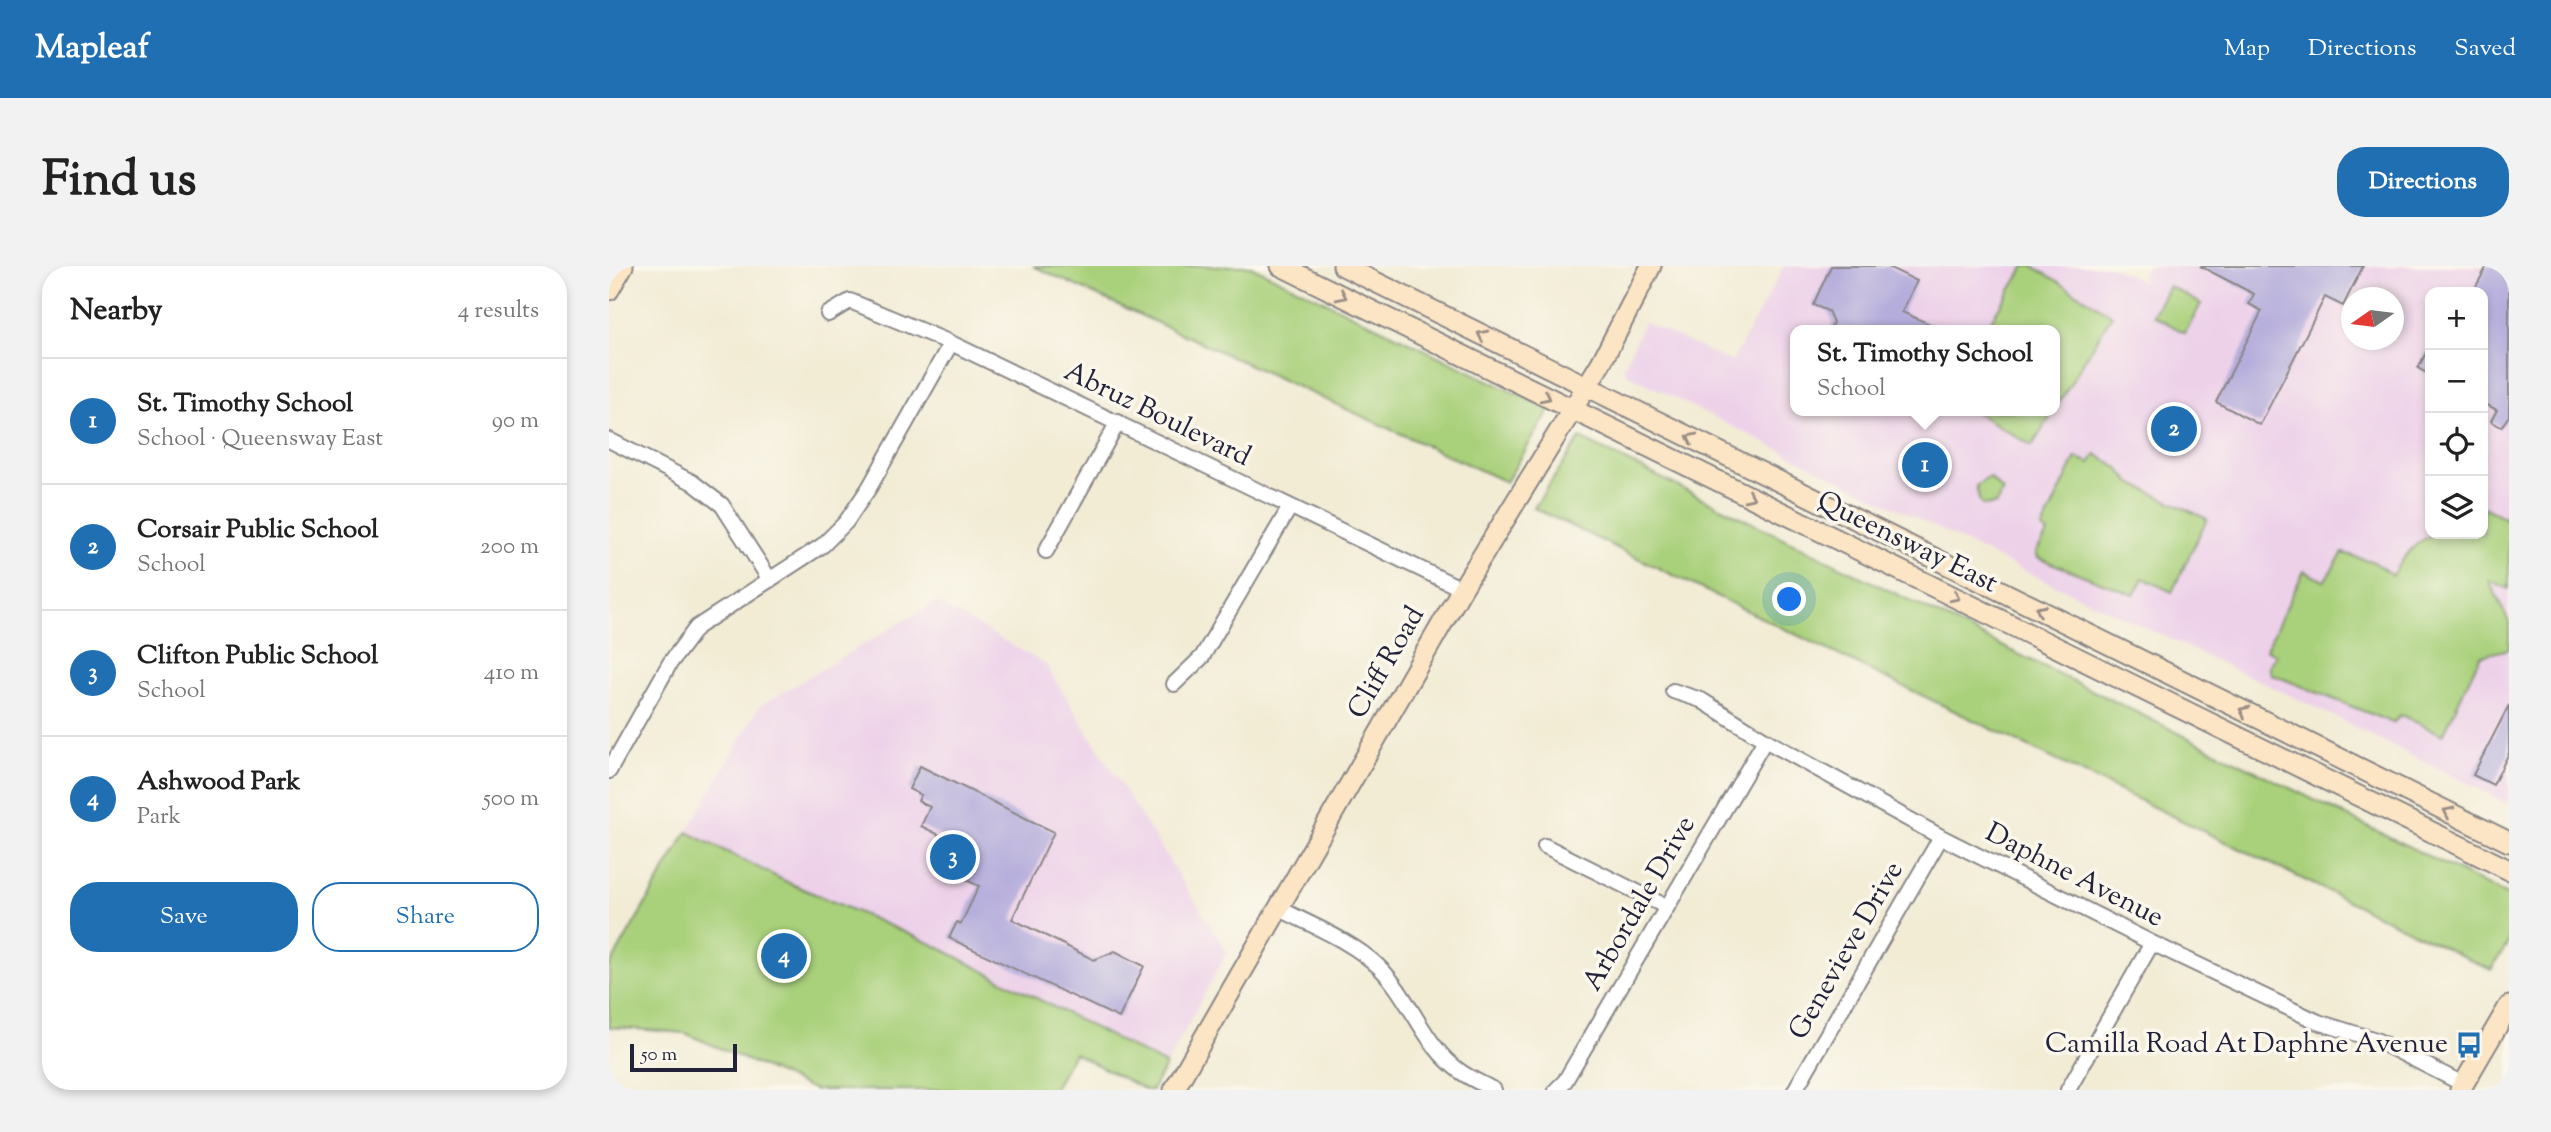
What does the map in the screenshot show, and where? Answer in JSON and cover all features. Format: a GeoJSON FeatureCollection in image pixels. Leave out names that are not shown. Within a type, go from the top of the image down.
{"type":"FeatureCollection","features":[{"type":"Feature","properties":{"kind":"main road"},"geometry":{"type":"LineString","coordinates":[[609,290],[624,266]]}},
{"type":"Feature","properties":{"kind":"main road","name":"Queensway East"},"geometry":{"type":"LineString","coordinates":[[1281,266],[2509,870]]}},
{"type":"Feature","properties":{"kind":"main road","name":"Queensway East"},"geometry":{"type":"LineString","coordinates":[[1343,266],[2509,842]]}},
{"type":"Feature","properties":{"kind":"main road","name":"Cliff Road"},"geometry":{"type":"LineString","coordinates":[[1174,1090],[1462,589],[1587,387],[1651,266]]}},
{"type":"Feature","properties":{"kind":"main road"},"geometry":{"type":"LineString","coordinates":[[2461,1087],[2509,1006]]}},
{"type":"Feature","properties":{"kind":"street","name":"Abruz Boulevard"},"geometry":{"type":"LineString","coordinates":[[828,314],[850,301],[951,343],[1462,589]]}},
{"type":"Feature","properties":{"kind":"street"},"geometry":{"type":"LineString","coordinates":[[609,771],[670,663],[697,627],[823,545],[846,522],[869,488],[951,343]]}},
{"type":"Feature","properties":{"kind":"street"},"geometry":{"type":"LineString","coordinates":[[1047,551],[1118,422]]}},
{"type":"Feature","properties":{"kind":"street"},"geometry":{"type":"LineString","coordinates":[[609,440],[692,482],[722,505],[771,580]]}},
{"type":"Feature","properties":{"kind":"street"},"geometry":{"type":"LineString","coordinates":[[1174,684],[1202,657],[1290,507]]}},
{"type":"Feature","properties":{"kind":"street","name":"Daphne Avenue"},"geometry":{"type":"LineString","coordinates":[[1673,691],[1701,700],[1765,740],[1941,836],[2152,943],[2318,1022],[2377,1040],[2461,1087]]}},
{"type":"Feature","properties":{"kind":"street","name":"Arbordale Drive"},"geometry":{"type":"LineString","coordinates":[[1556,1090],[1566,1081],[1765,740]]}},
{"type":"Feature","properties":{"kind":"street","name":"Genevieve Drive"},"geometry":{"type":"LineString","coordinates":[[1795,1090],[1941,836]]}},
{"type":"Feature","properties":{"kind":"street"},"geometry":{"type":"LineString","coordinates":[[1545,846],[1667,907]]}},
{"type":"Feature","properties":{"kind":"street"},"geometry":{"type":"LineString","coordinates":[[1278,908],[1360,952],[1378,966],[1396,986],[1446,1059],[1461,1072],[1494,1090]]}},
{"type":"Feature","properties":{"kind":"street"},"geometry":{"type":"LineString","coordinates":[[2068,1090],[2152,943]]}},
{"type":"Feature","properties":{"kind":"shaded area"},"geometry":{"type":"Polygon","coordinates":[[[1784,266],[2110,266],[2143,282],[2142,276],[2148,266],[2509,266],[2509,804],[2327,713],[1991,555],[1627,374],[1624,367],[1644,322],[1732,362],[1784,266]]]}},
{"type":"Feature","properties":{"kind":"shaded area"},"geometry":{"type":"Polygon","coordinates":[[[936,602],[1045,664],[1227,952],[1166,1065],[932,944],[789,883],[687,832],[760,706],[936,602]]]}},
{"type":"Feature","properties":{"kind":"green space"},"geometry":{"type":"Polygon","coordinates":[[[1033,266],[1251,266],[1550,410],[1506,482],[1033,266]]]}},
{"type":"Feature","properties":{"kind":"green space"},"geometry":{"type":"Polygon","coordinates":[[[2025,266],[2033,266],[2112,315],[2060,401],[2060,325],[1988,325],[2025,266]]]}},
{"type":"Feature","properties":{"kind":"green space"},"geometry":{"type":"Polygon","coordinates":[[[2169,286],[2201,304],[2185,333],[2153,315],[2169,286]]]}},
{"type":"Feature","properties":{"kind":"green space"},"geometry":{"type":"Polygon","coordinates":[[[1982,416],[2051,416],[2032,446],[1982,416]]]}},
{"type":"Feature","properties":{"kind":"green space"},"geometry":{"type":"Polygon","coordinates":[[[1580,438],[2509,896],[2509,941],[2491,970],[1534,508],[1580,438]]]}},
{"type":"Feature","properties":{"kind":"green space"},"geometry":{"type":"Polygon","coordinates":[[[2096,454],[2119,469],[2131,483],[2207,519],[2172,592],[2143,578],[2134,595],[2038,558],[2036,552],[2048,533],[2042,529],[2076,457],[2090,463],[2096,454]]]}},
{"type":"Feature","properties":{"kind":"green space"},"geometry":{"type":"Polygon","coordinates":[[[1989,477],[2003,491],[1996,504],[1984,506],[1980,503],[1976,486],[1989,477]]]}},
{"type":"Feature","properties":{"kind":"green space"},"geometry":{"type":"Polygon","coordinates":[[[2488,510],[2509,520],[2509,589],[2489,580],[2509,622],[2509,649],[2480,656],[2443,735],[2401,715],[2393,723],[2271,674],[2269,667],[2276,655],[2266,649],[2304,571],[2324,581],[2343,553],[2374,562],[2392,575],[2420,541],[2488,539],[2488,510]]]}},
{"type":"Feature","properties":{"kind":"green space"},"geometry":{"type":"Polygon","coordinates":[[[687,832],[789,883],[932,944],[1166,1065],[1152,1090],[1146,1090],[1074,1053],[1053,1090],[815,1090],[685,1033],[609,1027],[609,967],[687,832]]]}},
{"type":"Feature","properties":{"kind":"building"},"geometry":{"type":"Polygon","coordinates":[[[1831,266],[1891,266],[1890,268],[1917,281],[1902,312],[1932,325],[1832,325],[1828,311],[1813,305],[1831,266]]]}},
{"type":"Feature","properties":{"kind":"building"},"geometry":{"type":"Polygon","coordinates":[[[2200,266],[2363,266],[2352,287],[2341,287],[2341,305],[2325,297],[2260,425],[2216,402],[2262,311],[2249,304],[2254,294],[2200,266]]]}},
{"type":"Feature","properties":{"kind":"building"},"geometry":{"type":"Polygon","coordinates":[[[2487,266],[2502,266],[2509,270],[2509,416],[2501,427],[2491,421],[2497,410],[2488,406],[2488,287],[2476,287],[2487,266]]]}},
{"type":"Feature","properties":{"kind":"building"},"geometry":{"type":"Polygon","coordinates":[[[2425,355],[2425,372],[2418,368],[2425,355]]]}},
{"type":"Feature","properties":{"kind":"building"},"geometry":{"type":"Polygon","coordinates":[[[2509,705],[2509,753],[2493,785],[2473,775],[2509,705]]]}},
{"type":"Feature","properties":{"kind":"building"},"geometry":{"type":"Polygon","coordinates":[[[920,766],[1054,832],[1012,919],[1094,960],[1115,951],[1144,966],[1119,1018],[949,938],[957,922],[961,924],[979,886],[956,875],[968,849],[921,826],[930,807],[918,801],[921,795],[909,789],[920,766]]]}},
{"type":"Feature","properties":{"kind":"place","name":"Corsair Public School"},"geometry":{"type":"Point","coordinates":[2174,429]}},
{"type":"Feature","properties":{"kind":"place","name":"St. Timothy School"},"geometry":{"type":"Point","coordinates":[1925,465]}},
{"type":"Feature","properties":{"kind":"place","name":"Clifton Public School"},"geometry":{"type":"Point","coordinates":[953,857]}},
{"type":"Feature","properties":{"kind":"place","name":"Ashwood Park"},"geometry":{"type":"Point","coordinates":[784,956]}},
{"type":"Feature","properties":{"kind":"place","name":"Camilla Road At Daphne Avenue"},"geometry":{"type":"Point","coordinates":[2469,1045]}}]}
